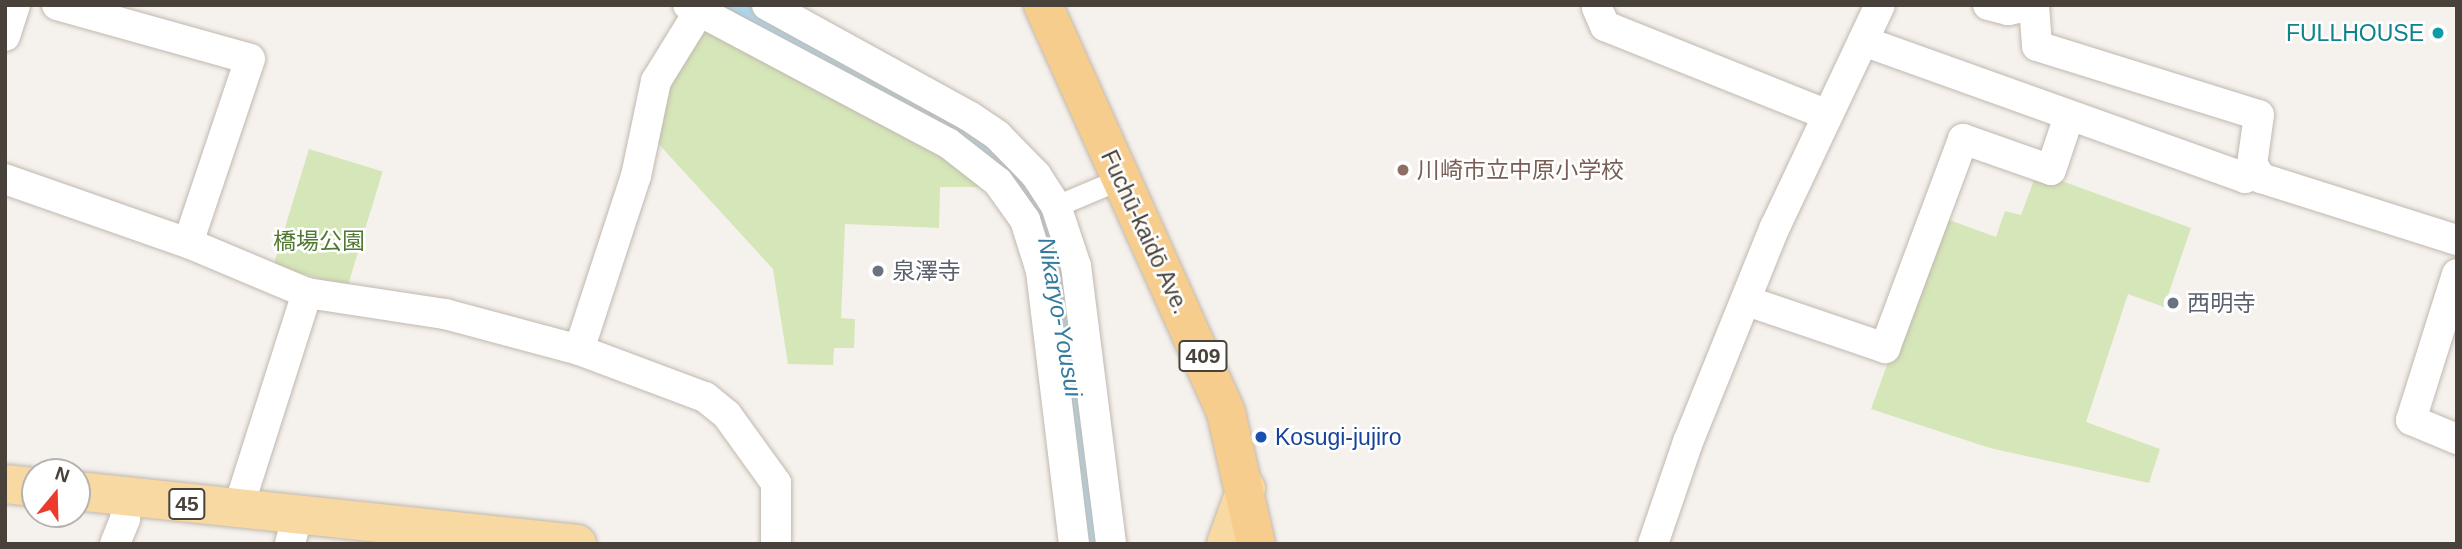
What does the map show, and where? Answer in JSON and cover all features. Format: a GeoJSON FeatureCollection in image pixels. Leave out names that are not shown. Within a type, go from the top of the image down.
{"type":"FeatureCollection","features":[{"type":"Feature","properties":{"kind":"highway","name":"Fuchū-kaidō Ave."},"geometry":{"type":"LineString","coordinates":[[1042,5],[1226,412],[1246,489],[1255,544]]}},
{"type":"Feature","properties":{"kind":"main road"},"geometry":{"type":"LineString","coordinates":[[1226,544],[1246,489]]}},
{"type":"Feature","properties":{"kind":"main road","name":"45"},"geometry":{"type":"LineString","coordinates":[[91,493],[238,509],[293,530],[558,543]]}},
{"type":"Feature","properties":{"kind":"street"},"geometry":{"type":"LineString","coordinates":[[5,36],[15,5]]}},
{"type":"Feature","properties":{"kind":"street"},"geometry":{"type":"LineString","coordinates":[[57,5],[250,59],[188,243]]}},
{"type":"Feature","properties":{"kind":"street"},"geometry":{"type":"LineString","coordinates":[[767,5],[997,135],[1036,175],[1056,206],[1076,266],[1111,544]]}},
{"type":"Feature","properties":{"kind":"street"},"geometry":{"type":"LineString","coordinates":[[1653,544],[1688,442],[1746,301],[1827,114],[1881,5]]}},
{"type":"Feature","properties":{"kind":"street"},"geometry":{"type":"LineString","coordinates":[[1988,5],[2008,10],[2034,5],[2037,46],[2259,115],[2254,173]]}},
{"type":"Feature","properties":{"kind":"street"},"geometry":{"type":"LineString","coordinates":[[579,350],[636,176],[656,81],[696,7],[948,142],[986,170],[1009,198],[1035,242],[1041,271],[1074,544]]}},
{"type":"Feature","properties":{"kind":"street"},"geometry":{"type":"LineString","coordinates":[[1597,8],[1605,26],[1827,114]]}},
{"type":"Feature","properties":{"kind":"street"},"geometry":{"type":"LineString","coordinates":[[1863,41],[2245,178],[2254,173],[2457,240]]}},
{"type":"Feature","properties":{"kind":"street"},"geometry":{"type":"LineString","coordinates":[[1746,301],[1885,348],[1963,139],[2052,170],[2069,116]]}},
{"type":"Feature","properties":{"kind":"street"},"geometry":{"type":"LineString","coordinates":[[5,178],[188,243],[307,293],[445,314],[579,350],[705,397],[727,415],[776,483],[776,544]]}},
{"type":"Feature","properties":{"kind":"street"},"geometry":{"type":"LineString","coordinates":[[1056,206],[1120,179]]}},
{"type":"Feature","properties":{"kind":"street"},"geometry":{"type":"LineString","coordinates":[[2457,274],[2411,420],[2457,439]]}},
{"type":"Feature","properties":{"kind":"street"},"geometry":{"type":"LineString","coordinates":[[238,509],[307,293]]}},
{"type":"Feature","properties":{"kind":"street"},"geometry":{"type":"LineString","coordinates":[[115,544],[125,519],[127,497]]}},
{"type":"Feature","properties":{"kind":"green space"},"geometry":{"type":"Polygon","coordinates":[[[706,27],[954,162],[982,187],[940,187],[939,228],[845,224],[841,318],[855,319],[854,348],[834,348],[833,365],[788,364],[773,269],[655,140],[663,89],[706,27]]]}},
{"type":"Feature","properties":{"kind":"green space","name":"橋場公園"},"geometry":{"type":"Polygon","coordinates":[[[309,149],[383,172],[347,287],[274,265],[309,149]]]}},
{"type":"Feature","properties":{"kind":"green space"},"geometry":{"type":"Polygon","coordinates":[[[2037,172],[2191,228],[2164,307],[2128,294],[2086,422],[2160,449],[2149,483],[1990,448],[1871,409],[1941,217],[1996,237],[2005,211],[2021,215],[2037,172]]]}},
{"type":"Feature","properties":{"kind":"waterway","name":"Nikaryo-Yousui"},"geometry":{"type":"LineString","coordinates":[[733,5],[967,134],[1020,182],[1040,215],[1054,252],[1069,338],[1092,544]]}},
{"type":"Feature","properties":{"kind":"place","name":"FULLHOUSE"},"geometry":{"type":"Point","coordinates":[2438,33]}},
{"type":"Feature","properties":{"kind":"place","name":"川崎市立中原小学校"},"geometry":{"type":"Point","coordinates":[1403,170]}},
{"type":"Feature","properties":{"kind":"place","name":"泉澤寺"},"geometry":{"type":"Point","coordinates":[878,271]}},
{"type":"Feature","properties":{"kind":"place","name":"西明寺"},"geometry":{"type":"Point","coordinates":[2173,303]}},
{"type":"Feature","properties":{"kind":"place","name":"Kosugi-jujiro"},"geometry":{"type":"Point","coordinates":[1261,437]}}]}
